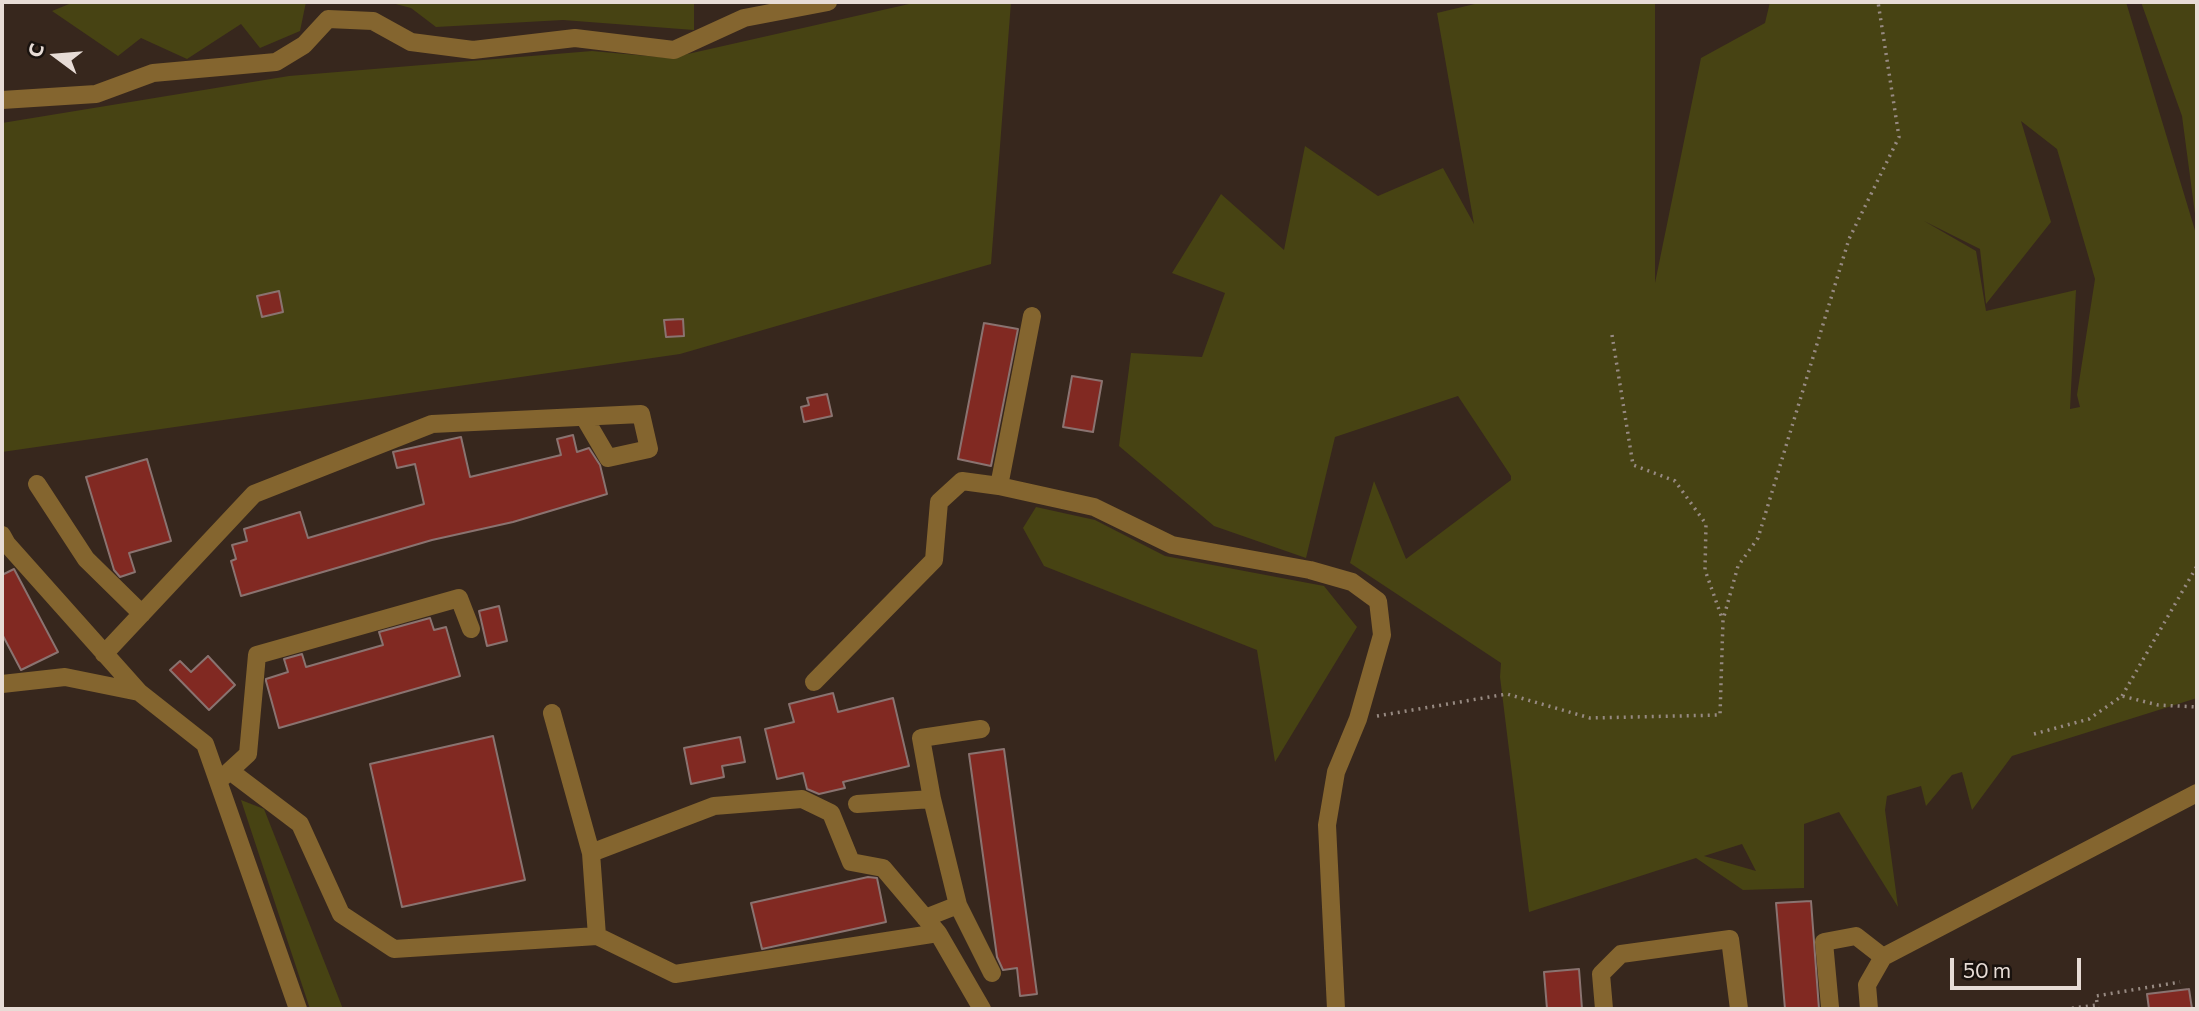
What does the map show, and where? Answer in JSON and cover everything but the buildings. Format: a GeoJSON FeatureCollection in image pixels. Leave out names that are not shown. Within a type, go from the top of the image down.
{"type":"FeatureCollection","features":[{"type":"Feature","properties":{"kind":"lane"},"geometry":{"type":"LineString","coordinates":[[2,100],[96,94],[153,73],[276,62],[304,45],[328,19],[373,21],[411,42],[473,50],[575,38],[674,50],[744,18],[828,2]]}},
{"type":"Feature","properties":{"kind":"lane"},"geometry":{"type":"LineString","coordinates":[[999,486],[1032,316]]}},
{"type":"Feature","properties":{"kind":"lane"},"geometry":{"type":"LineString","coordinates":[[104,654],[254,494],[432,424],[584,417]]}},
{"type":"Feature","properties":{"kind":"lane"},"geometry":{"type":"LineString","coordinates":[[814,682],[934,560],[939,502],[962,481],[999,486],[1094,507],[1172,545],[1310,570],[1352,582],[1377,601],[1382,635],[1358,719],[1336,772],[1327,825],[1336,1009]]}},
{"type":"Feature","properties":{"kind":"lane"},"geometry":{"type":"LineString","coordinates":[[37,484],[86,559],[142,614]]}},
{"type":"Feature","properties":{"kind":"lane"},"geometry":{"type":"LineString","coordinates":[[3,542],[139,692],[205,744],[224,776],[298,1009]]}},
{"type":"Feature","properties":{"kind":"lane"},"geometry":{"type":"LineString","coordinates":[[224,776],[248,754],[257,655],[459,598],[471,629]]}},
{"type":"Feature","properties":{"kind":"lane"},"geometry":{"type":"LineString","coordinates":[[2,684],[65,677],[139,692]]}},
{"type":"Feature","properties":{"kind":"lane"},"geometry":{"type":"LineString","coordinates":[[552,713],[591,853],[597,936]]}},
{"type":"Feature","properties":{"kind":"lane"},"geometry":{"type":"LineString","coordinates":[[981,729],[921,738],[932,799],[958,905],[992,973]]}},
{"type":"Feature","properties":{"kind":"lane"},"geometry":{"type":"LineString","coordinates":[[224,776],[300,824],[341,914],[394,949],[597,936],[675,974],[938,933]]}},
{"type":"Feature","properties":{"kind":"lane"},"geometry":{"type":"LineString","coordinates":[[1869,1009],[1867,985],[1883,957],[2197,793]]}},
{"type":"Feature","properties":{"kind":"lane"},"geometry":{"type":"LineString","coordinates":[[591,853],[715,806],[802,799],[831,813],[851,862],[883,868],[938,933],[982,1009]]}},
{"type":"Feature","properties":{"kind":"lane"},"geometry":{"type":"LineString","coordinates":[[857,804],[932,799]]}},
{"type":"Feature","properties":{"kind":"lane"},"geometry":{"type":"LineString","coordinates":[[925,918],[958,905]]}},
{"type":"Feature","properties":{"kind":"lane"},"geometry":{"type":"LineString","coordinates":[[1830,1007],[1824,943],[1856,936],[1883,957]]}},
{"type":"Feature","properties":{"kind":"lane"},"geometry":{"type":"LineString","coordinates":[[1604,1009],[1601,974],[1621,954],[1730,939],[1739,1009]]}},
{"type":"Feature","properties":{"kind":"path"},"geometry":{"type":"LineString","coordinates":[[1358,719],[1507,694],[1590,718],[1720,715],[1723,620],[1738,566],[1758,538],[1849,239],[1899,137],[1878,2]]}},
{"type":"Feature","properties":{"kind":"path"},"geometry":{"type":"LineString","coordinates":[[1612,335],[1633,465],[1675,481],[1706,524],[1705,570],[1723,620]]}},
{"type":"Feature","properties":{"kind":"path"},"geometry":{"type":"LineString","coordinates":[[2034,734],[2088,719],[2122,696],[2197,566]]}},
{"type":"Feature","properties":{"kind":"path"},"geometry":{"type":"LineString","coordinates":[[2122,696],[2158,705],[2197,707]]}},
{"type":"Feature","properties":{"kind":"path"},"geometry":{"type":"LineString","coordinates":[[2065,1009],[2097,1007],[2096,996],[2180,982]]}},
{"type":"Feature","properties":{"kind":"shaded area"},"geometry":{"type":"Polygon","coordinates":[[[74,2],[306,2],[300,31],[260,48],[241,24],[187,59],[141,38],[118,56],[52,11],[74,2]]]}},
{"type":"Feature","properties":{"kind":"shaded area"},"geometry":{"type":"Polygon","coordinates":[[[388,2],[694,2],[694,30],[563,20],[436,27],[411,8],[388,2]]]}},
{"type":"Feature","properties":{"kind":"shaded area"},"geometry":{"type":"Polygon","coordinates":[[[918,2],[1011,2],[991,264],[680,354],[2,452],[2,123],[289,76],[592,51],[670,58],[918,2]]]}},
{"type":"Feature","properties":{"kind":"shaded area"},"geometry":{"type":"Polygon","coordinates":[[[1483,2],[1655,2],[1655,283],[1701,58],[1765,23],[1770,2],[2126,2],[2197,237],[2197,698],[2012,756],[1972,810],[1962,772],[1952,775],[1926,806],[1921,786],[1887,796],[1885,810],[1898,907],[1839,812],[1804,824],[1804,888],[1743,890],[1696,858],[1529,912],[1500,677],[1501,663],[1350,563],[1374,481],[1406,559],[1511,480],[1511,476],[1458,396],[1335,437],[1306,558],[1214,526],[1119,446],[1131,353],[1202,357],[1225,293],[1172,273],[1221,194],[1284,250],[1305,146],[1378,196],[1443,168],[1474,224],[1437,13],[1483,2]],[[2021,121],[2051,222],[1986,304],[1980,249],[1924,221],[1976,251],[1986,311],[2076,290],[2070,409],[2080,407],[2077,395],[2095,279],[2057,149],[2021,121]],[[1742,844],[1704,856],[1756,871],[1742,844]]]}},
{"type":"Feature","properties":{"kind":"shaded area"},"geometry":{"type":"Polygon","coordinates":[[[2141,2],[2197,2],[2197,229],[2182,116],[2141,2]]]}},
{"type":"Feature","properties":{"kind":"shaded area"},"geometry":{"type":"Polygon","coordinates":[[[1036,507],[1095,520],[1165,556],[1324,586],[1357,627],[1275,762],[1257,650],[1044,566],[1023,528],[1036,507]]]}},
{"type":"Feature","properties":{"kind":"shaded area"},"geometry":{"type":"Polygon","coordinates":[[[241,800],[264,809],[343,1009],[310,1009],[241,800]]]}}]}
